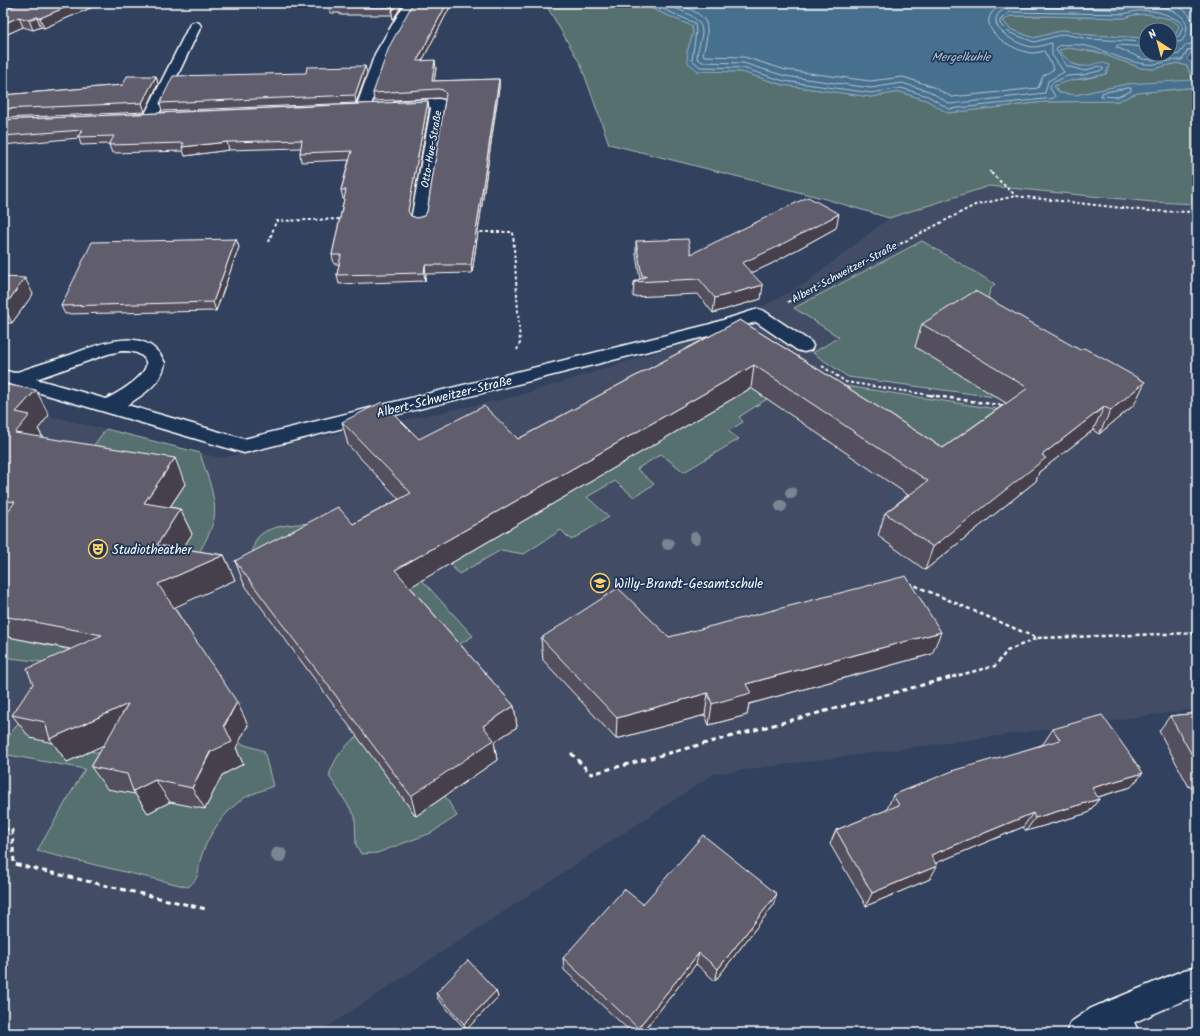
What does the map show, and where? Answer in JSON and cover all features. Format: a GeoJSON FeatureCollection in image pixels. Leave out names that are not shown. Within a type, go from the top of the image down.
{"type":"FeatureCollection","features":[{"type":"Feature","properties":{"kind":"street"},"geometry":{"type":"LineString","coordinates":[[363,108],[382,54],[411,3]]}},
{"type":"Feature","properties":{"kind":"street","name":"Otto-Hue-Straße"},"geometry":{"type":"LineString","coordinates":[[348,108],[439,103],[419,220]]}},
{"type":"Feature","properties":{"kind":"street"},"geometry":{"type":"LineString","coordinates":[[135,117],[166,116]]}},
{"type":"Feature","properties":{"kind":"street"},"geometry":{"type":"LineString","coordinates":[[758,315],[804,346]]}},
{"type":"Feature","properties":{"kind":"street","name":"Albert-Schweitzer-Straße"},"geometry":{"type":"LineString","coordinates":[[9,378],[244,446],[712,329],[758,315]]}},
{"type":"Feature","properties":{"kind":"street","name":"Albert-Schweitzer-Straße"},"geometry":{"type":"LineString","coordinates":[[9,378],[105,349],[127,345],[139,347],[149,352],[156,360],[156,368],[150,377],[137,389],[108,407]]}},
{"type":"Feature","properties":{"kind":"street"},"geometry":{"type":"LineString","coordinates":[[1102,1029],[1184,985],[1197,982]]}},
{"type":"Feature","properties":{"kind":"lane"},"geometry":{"type":"LineString","coordinates":[[151,116],[195,26]]}},
{"type":"Feature","properties":{"kind":"path"},"geometry":{"type":"LineString","coordinates":[[989,171],[1016,196]]}},
{"type":"Feature","properties":{"kind":"path","name":"Albert-Schweitzer-Straße"},"geometry":{"type":"LineString","coordinates":[[758,315],[783,305],[974,205],[1016,196],[1149,211],[1197,212]]}},
{"type":"Feature","properties":{"kind":"path"},"geometry":{"type":"LineString","coordinates":[[269,242],[276,221],[346,219]]}},
{"type":"Feature","properties":{"kind":"path"},"geometry":{"type":"LineString","coordinates":[[474,232],[513,232],[520,343],[515,357]]}},
{"type":"Feature","properties":{"kind":"path"},"geometry":{"type":"LineString","coordinates":[[804,346],[808,356],[846,382],[1007,406]]}},
{"type":"Feature","properties":{"kind":"path"},"geometry":{"type":"LineString","coordinates":[[901,580],[1037,638]]}},
{"type":"Feature","properties":{"kind":"path"},"geometry":{"type":"LineString","coordinates":[[571,753],[591,774],[995,666],[1007,651],[1037,638],[1197,633]]}},
{"type":"Feature","properties":{"kind":"path"},"geometry":{"type":"LineString","coordinates":[[3,829],[12,830],[14,864],[206,909]]}},
{"type":"Feature","properties":{"kind":"shaded area","name":"Willy-Brandt-Gesamtschule"},"geometry":{"type":"Polygon","coordinates":[[[989,186],[1153,202],[1197,204],[1197,709],[714,774],[318,1033],[3,1033],[3,404],[220,458],[514,397],[708,336],[806,283],[889,218],[989,186]]]}},
{"type":"Feature","properties":{"kind":"green space"},"geometry":{"type":"Polygon","coordinates":[[[545,3],[639,3],[692,26],[693,33],[687,52],[698,71],[742,72],[783,85],[871,97],[900,92],[926,100],[948,113],[1045,102],[1118,101],[1137,93],[1197,87],[1197,204],[1153,202],[989,186],[889,218],[822,198],[609,144],[581,65],[545,3]]]}},
{"type":"Feature","properties":{"kind":"green space"},"geometry":{"type":"Polygon","coordinates":[[[1148,14],[1170,19],[1175,22],[1138,22],[1138,38],[1089,35],[1064,30],[1034,38],[1010,29],[1003,21],[1010,16],[1125,18],[1132,15],[1148,14]]]}},
{"type":"Feature","properties":{"kind":"green space"},"geometry":{"type":"Polygon","coordinates":[[[1068,48],[1097,52],[1141,68],[1153,69],[1177,63],[1187,66],[1193,81],[1127,84],[1076,95],[1059,93],[1053,86],[1068,80],[1084,79],[1106,74],[1109,65],[1087,67],[1076,65],[1065,57],[1059,50],[1068,48]]]}},
{"type":"Feature","properties":{"kind":"green space"},"geometry":{"type":"Polygon","coordinates":[[[922,241],[995,284],[988,296],[992,304],[1002,398],[848,377],[813,353],[839,337],[794,308],[922,241]]]}},
{"type":"Feature","properties":{"kind":"green space"},"geometry":{"type":"Polygon","coordinates":[[[839,385],[1016,412],[935,471],[839,385]]]}},
{"type":"Feature","properties":{"kind":"green space"},"geometry":{"type":"Polygon","coordinates":[[[751,388],[767,399],[739,417],[743,422],[728,431],[739,439],[684,472],[661,454],[637,469],[654,484],[634,497],[615,481],[587,497],[609,517],[571,540],[561,530],[524,554],[501,550],[459,574],[450,564],[751,388]]]}},
{"type":"Feature","properties":{"kind":"green space"},"geometry":{"type":"Polygon","coordinates":[[[106,429],[200,453],[211,488],[214,515],[209,534],[192,565],[169,570],[191,534],[156,528],[185,484],[78,466],[106,429]]]}},
{"type":"Feature","properties":{"kind":"green space"},"geometry":{"type":"Polygon","coordinates":[[[338,523],[249,574],[255,543],[262,534],[271,529],[294,524],[338,523]]]}},
{"type":"Feature","properties":{"kind":"green space"},"geometry":{"type":"Polygon","coordinates":[[[399,555],[473,636],[450,650],[378,567],[399,555]]]}},
{"type":"Feature","properties":{"kind":"green space"},"geometry":{"type":"Polygon","coordinates":[[[3,636],[86,653],[90,751],[125,758],[142,796],[170,802],[243,764],[236,749],[239,743],[264,751],[273,786],[244,798],[224,816],[213,831],[204,848],[197,877],[188,887],[37,851],[85,769],[3,754],[3,745],[58,664],[3,657],[3,636]]]}},
{"type":"Feature","properties":{"kind":"green space"},"geometry":{"type":"Polygon","coordinates":[[[357,736],[416,816],[445,796],[457,816],[431,833],[377,853],[361,854],[356,845],[355,816],[329,776],[340,754],[357,736]]]}},
{"type":"Feature","properties":{"kind":"water","name":"Mergelkuhle"},"geometry":{"type":"Polygon","coordinates":[[[639,3],[1197,3],[1197,51],[1191,53],[1187,59],[1197,68],[1197,87],[1137,93],[1118,101],[1045,102],[948,113],[926,100],[900,92],[871,97],[783,85],[742,72],[698,71],[688,63],[687,52],[693,33],[692,26],[639,3]],[[1068,48],[1059,50],[1067,59],[1077,65],[1085,66],[1098,63],[1109,65],[1106,74],[1073,80],[1054,86],[1059,93],[1076,95],[1127,84],[1193,80],[1187,66],[1177,63],[1153,69],[1141,68],[1097,52],[1068,48]]]}},
{"type":"Feature","properties":{"kind":"building"},"geometry":{"type":"Polygon","coordinates":[[[21,3],[76,3],[40,18],[37,17],[29,20],[19,17],[3,24],[3,10],[21,3]]]}},
{"type":"Feature","properties":{"kind":"building"},"geometry":{"type":"Polygon","coordinates":[[[330,3],[398,3],[392,12],[393,7],[339,7],[329,6],[330,3]]]}},
{"type":"Feature","properties":{"kind":"building"},"geometry":{"type":"Polygon","coordinates":[[[413,3],[447,3],[417,61],[435,60],[432,81],[499,79],[471,265],[425,265],[424,273],[337,275],[341,255],[332,255],[346,190],[341,190],[352,151],[300,153],[302,140],[227,142],[182,147],[184,143],[109,145],[114,136],[78,137],[82,130],[3,136],[3,120],[428,101],[408,211],[411,216],[417,218],[424,216],[427,212],[446,94],[443,90],[438,89],[373,93],[389,47],[413,3]]]}},
{"type":"Feature","properties":{"kind":"building"},"geometry":{"type":"Polygon","coordinates":[[[365,66],[355,95],[160,103],[173,76],[306,73],[307,67],[365,66]]]}},
{"type":"Feature","properties":{"kind":"building"},"geometry":{"type":"Polygon","coordinates":[[[127,76],[156,76],[142,103],[3,109],[3,95],[123,85],[127,76]]]}},
{"type":"Feature","properties":{"kind":"building"},"geometry":{"type":"Polygon","coordinates":[[[808,197],[839,214],[773,249],[742,263],[763,285],[715,298],[699,279],[634,282],[647,276],[642,276],[636,241],[688,239],[691,254],[808,197]]]}},
{"type":"Feature","properties":{"kind":"building"},"geometry":{"type":"Polygon","coordinates":[[[236,239],[213,302],[61,306],[92,242],[236,239]]]}},
{"type":"Feature","properties":{"kind":"building"},"geometry":{"type":"Polygon","coordinates":[[[3,277],[25,278],[4,307],[3,307],[3,277]]]}},
{"type":"Feature","properties":{"kind":"building"},"geometry":{"type":"Polygon","coordinates":[[[975,291],[1080,350],[1084,348],[1145,382],[1111,410],[1104,407],[1042,455],[1046,458],[933,547],[885,513],[928,481],[754,365],[395,570],[514,706],[483,726],[494,740],[411,796],[235,561],[338,507],[353,524],[411,493],[342,422],[382,402],[419,439],[484,406],[518,439],[740,320],[943,448],[1028,388],[922,324],[975,291]]]}},
{"type":"Feature","properties":{"kind":"building"},"geometry":{"type":"Polygon","coordinates":[[[3,384],[36,390],[16,412],[30,415],[15,433],[175,458],[144,503],[180,509],[157,545],[224,555],[158,584],[237,702],[224,725],[232,742],[210,752],[192,788],[155,780],[133,791],[127,774],[91,767],[128,704],[50,739],[45,722],[12,715],[33,684],[27,669],[102,635],[3,616],[3,518],[15,502],[3,500],[3,384]]]}},
{"type":"Feature","properties":{"kind":"building"},"geometry":{"type":"Polygon","coordinates":[[[906,576],[941,632],[746,684],[751,693],[712,704],[708,693],[617,718],[541,638],[618,588],[669,637],[906,576]]]}},
{"type":"Feature","properties":{"kind":"building"},"geometry":{"type":"Polygon","coordinates":[[[1197,713],[1197,764],[1170,716],[1197,713]]]}},
{"type":"Feature","properties":{"kind":"building"},"geometry":{"type":"Polygon","coordinates":[[[1102,715],[1143,773],[1092,788],[1099,799],[1035,818],[1033,813],[931,855],[937,866],[872,893],[836,830],[899,805],[893,795],[955,770],[1060,740],[1053,729],[1102,715]]]}},
{"type":"Feature","properties":{"kind":"building"},"geometry":{"type":"Polygon","coordinates":[[[703,835],[777,894],[718,969],[699,953],[638,1028],[563,958],[624,889],[643,904],[703,835]]]}},
{"type":"Feature","properties":{"kind":"building"},"geometry":{"type":"Polygon","coordinates":[[[468,960],[496,991],[464,1024],[436,993],[468,960]]]}},
{"type":"Feature","properties":{"kind":"place","name":"Studiotheather"},"geometry":{"type":"Point","coordinates":[98,549]}},
{"type":"Feature","properties":{"kind":"place","name":"Willy-Brandt-Gesamtschule"},"geometry":{"type":"Point","coordinates":[600,583]}}]}
